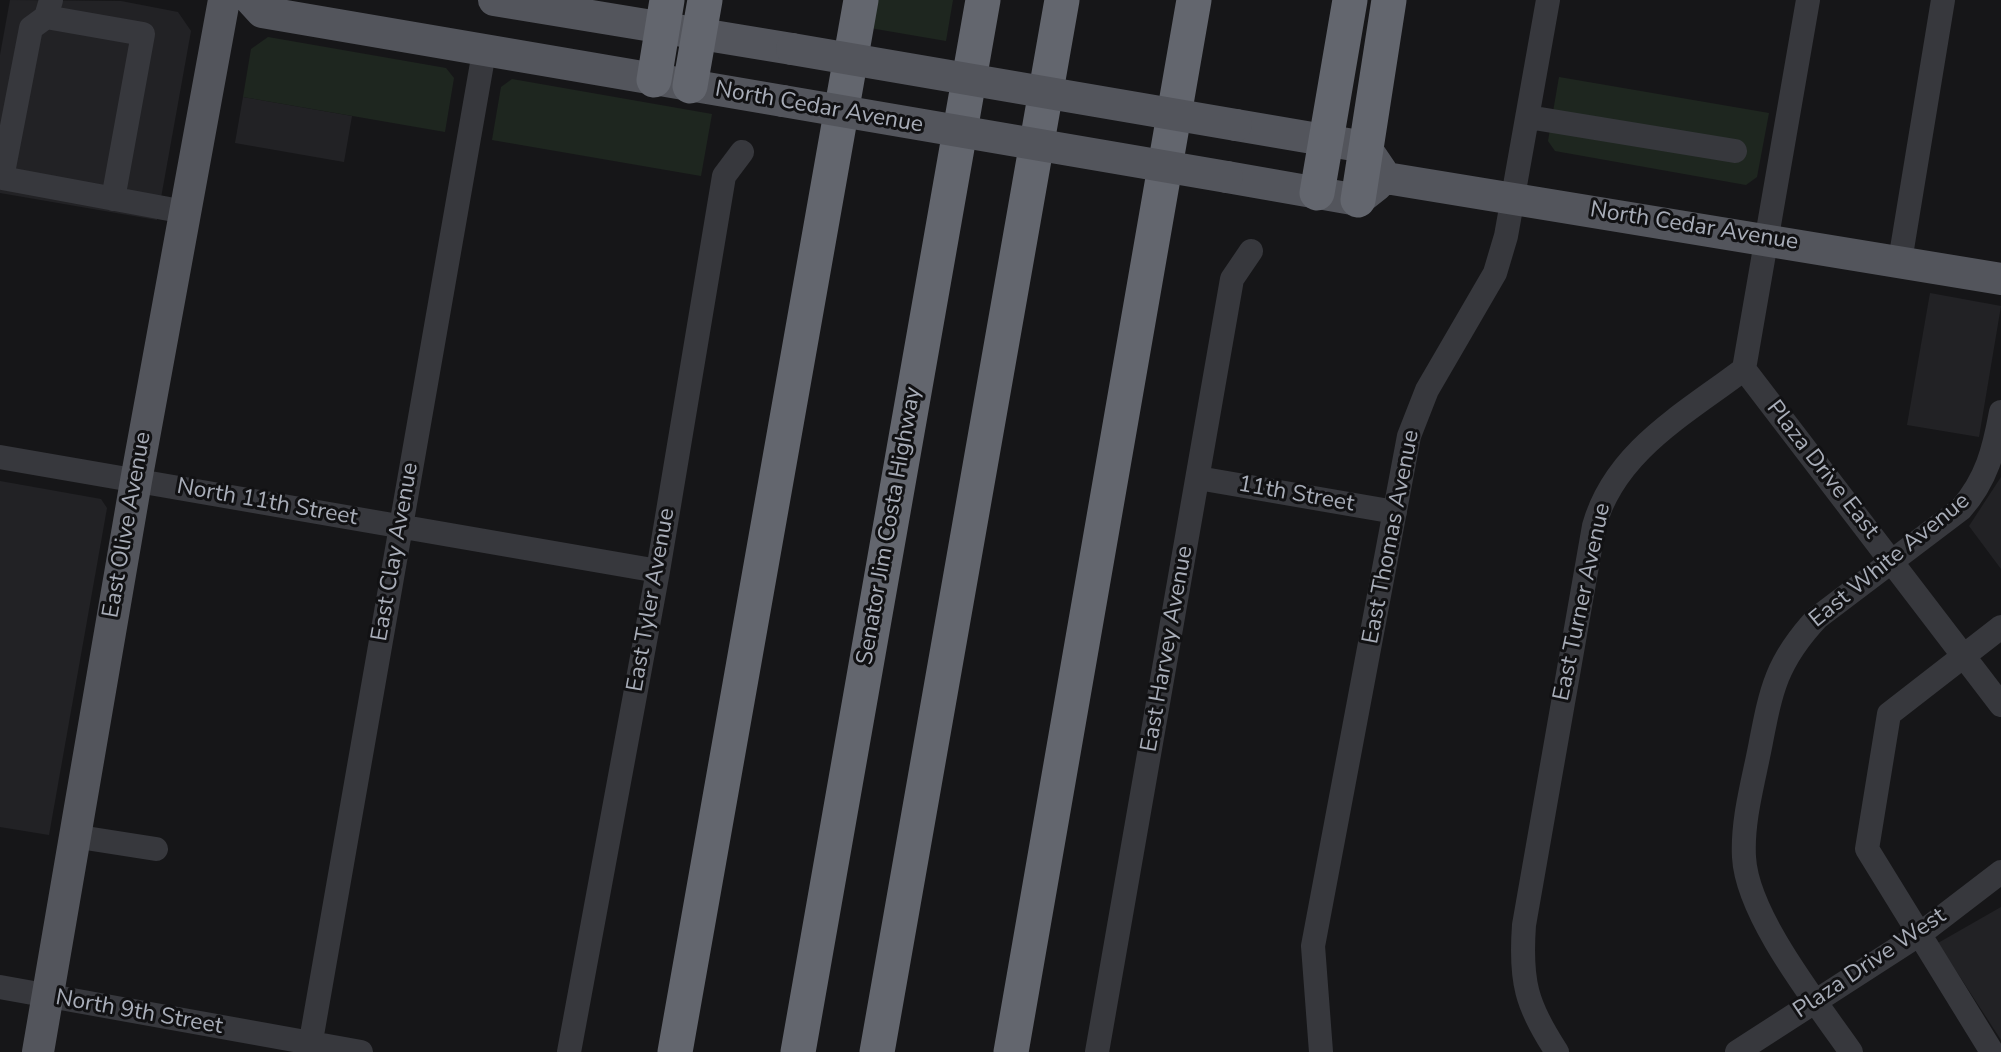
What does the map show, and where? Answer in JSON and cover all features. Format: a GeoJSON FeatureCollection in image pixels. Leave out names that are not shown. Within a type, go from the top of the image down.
{"type":"FeatureCollection","features":[{"type":"Feature","properties":{"kind":"highway"},"geometry":{"type":"LineString","coordinates":[[690,86],[705,0]]}},
{"type":"Feature","properties":{"kind":"highway"},"geometry":{"type":"LineString","coordinates":[[675,1052],[861,0]]}},
{"type":"Feature","properties":{"kind":"highway"},"geometry":{"type":"LineString","coordinates":[[954,168],[974,0]]}},
{"type":"Feature","properties":{"kind":"highway","name":"Senator Jim Costa Highway"},"geometry":{"type":"LineString","coordinates":[[798,1052],[983,0]]}},
{"type":"Feature","properties":{"kind":"highway"},"geometry":{"type":"LineString","coordinates":[[878,1048],[1062,0]]}},
{"type":"Feature","properties":{"kind":"highway"},"geometry":{"type":"LineString","coordinates":[[1030,186],[1079,0]]}},
{"type":"Feature","properties":{"kind":"highway"},"geometry":{"type":"LineString","coordinates":[[1011,1052],[1194,0]]}},
{"type":"Feature","properties":{"kind":"highway"},"geometry":{"type":"LineString","coordinates":[[1317,193],[1350,0]]}},
{"type":"Feature","properties":{"kind":"highway"},"geometry":{"type":"LineString","coordinates":[[1358,200],[1389,0]]}},
{"type":"Feature","properties":{"kind":"highway"},"geometry":{"type":"LineString","coordinates":[[653,80],[665,14]]}},
{"type":"Feature","properties":{"kind":"highway"},"geometry":{"type":"LineString","coordinates":[[655,1052],[744,661]]}},
{"type":"Feature","properties":{"kind":"highway"},"geometry":{"type":"LineString","coordinates":[[778,1052],[863,682]]}},
{"type":"Feature","properties":{"kind":"highway"},"geometry":{"type":"LineString","coordinates":[[1021,1052],[1027,965]]}},
{"type":"Feature","properties":{"kind":"main road","name":"East Olive Avenue"},"geometry":{"type":"LineString","coordinates":[[38,1052],[73,836],[224,0]]}},
{"type":"Feature","properties":{"kind":"main road","name":"North Cedar Avenue"},"geometry":{"type":"LineString","coordinates":[[251,0],[262,12],[1358,200]]}},
{"type":"Feature","properties":{"kind":"main road"},"geometry":{"type":"LineString","coordinates":[[494,0],[665,14],[699,34],[1365,147],[1386,178],[1358,200]]}},
{"type":"Feature","properties":{"kind":"main road","name":"North Cedar Avenue"},"geometry":{"type":"LineString","coordinates":[[1386,178],[1768,238],[2001,279]]}},
{"type":"Feature","properties":{"kind":"street","name":"East Thomas Avenue"},"geometry":{"type":"LineString","coordinates":[[1321,1052],[1313,946],[1395,512],[1414,425],[1427,390],[1496,273],[1513,199],[1548,0]]}},
{"type":"Feature","properties":{"kind":"street"},"geometry":{"type":"LineString","coordinates":[[1744,369],[1808,0]]}},
{"type":"Feature","properties":{"kind":"street"},"geometry":{"type":"LineString","coordinates":[[1900,261],[1942,0]]}},
{"type":"Feature","properties":{"kind":"street"},"geometry":{"type":"LineString","coordinates":[[113,199],[143,34],[49,8],[31,28],[2,178],[113,199],[186,212]]}},
{"type":"Feature","properties":{"kind":"street","name":"East Clay Avenue"},"geometry":{"type":"LineString","coordinates":[[310,1048],[484,51]]}},
{"type":"Feature","properties":{"kind":"street"},"geometry":{"type":"LineString","coordinates":[[1528,117],[1735,151]]}},
{"type":"Feature","properties":{"kind":"street","name":"East Tyler Avenue"},"geometry":{"type":"LineString","coordinates":[[569,1052],[658,571],[724,176],[742,152]]}},
{"type":"Feature","properties":{"kind":"street","name":"East Harvey Avenue"},"geometry":{"type":"LineString","coordinates":[[1097,1052],[1232,279],[1251,251]]}},
{"type":"Feature","properties":{"kind":"street","name":"Plaza Drive East"},"geometry":{"type":"LineString","coordinates":[[1744,369],[2001,705]]}},
{"type":"Feature","properties":{"kind":"street","name":"East Turner Avenue"},"geometry":{"type":"LineString","coordinates":[[1557,1052],[1539,1024],[1527,997],[1521,965],[1524,925],[1597,516],[1610,483],[1626,462],[1744,369]]}},
{"type":"Feature","properties":{"kind":"street","name":"East White Avenue"},"geometry":{"type":"LineString","coordinates":[[1851,1052],[1761,915],[1749,885],[1744,859],[1744,829],[1770,693],[1781,664],[1797,640],[1817,618],[1961,509],[1977,490],[1992,458],[2001,412]]}},
{"type":"Feature","properties":{"kind":"street","name":"North 11th Street"},"geometry":{"type":"LineString","coordinates":[[0,457],[658,571]]}},
{"type":"Feature","properties":{"kind":"street","name":"11th Street"},"geometry":{"type":"LineString","coordinates":[[1198,478],[1395,512]]}},
{"type":"Feature","properties":{"kind":"street"},"geometry":{"type":"LineString","coordinates":[[1993,1052],[1867,849],[1889,714],[2001,627]]}},
{"type":"Feature","properties":{"kind":"street"},"geometry":{"type":"LineString","coordinates":[[73,836],[156,849]]}},
{"type":"Feature","properties":{"kind":"street","name":"Plaza Drive West"},"geometry":{"type":"LineString","coordinates":[[1737,1052],[1920,934],[2001,872]]}},
{"type":"Feature","properties":{"kind":"street","name":"North 9th Street"},"geometry":{"type":"LineString","coordinates":[[0,987],[310,1048],[361,1052]]}},
{"type":"Feature","properties":{"kind":"shaded area"},"geometry":{"type":"Polygon","coordinates":[[[10,0],[121,1],[178,12],[191,31],[157,220],[0,193],[0,55],[10,0]]]}},
{"type":"Feature","properties":{"kind":"shaded area"},"geometry":{"type":"Polygon","coordinates":[[[875,0],[953,0],[946,41],[870,28],[875,0]]]}},
{"type":"Feature","properties":{"kind":"shaded area"},"geometry":{"type":"Polygon","coordinates":[[[268,37],[446,68],[454,78],[445,132],[243,97],[251,49],[268,37]]]}},
{"type":"Feature","properties":{"kind":"shaded area"},"geometry":{"type":"Polygon","coordinates":[[[1559,77],[1769,113],[1757,177],[1746,185],[1555,151],[1548,141],[1559,77]]]}},
{"type":"Feature","properties":{"kind":"shaded area"},"geometry":{"type":"Polygon","coordinates":[[[512,79],[712,114],[701,176],[492,140],[501,87],[512,79]]]}},
{"type":"Feature","properties":{"kind":"shaded area"},"geometry":{"type":"Polygon","coordinates":[[[243,97],[352,116],[344,162],[235,143],[243,97]]]}},
{"type":"Feature","properties":{"kind":"shaded area"},"geometry":{"type":"Polygon","coordinates":[[[1930,293],[2001,306],[1979,437],[1907,425],[1930,293]]]}},
{"type":"Feature","properties":{"kind":"shaded area"},"geometry":{"type":"Polygon","coordinates":[[[2001,477],[2001,569],[1969,526],[2001,477]]]}},
{"type":"Feature","properties":{"kind":"shaded area"},"geometry":{"type":"Polygon","coordinates":[[[0,481],[101,499],[107,508],[49,835],[0,827],[0,481]]]}},
{"type":"Feature","properties":{"kind":"shaded area"},"geometry":{"type":"Polygon","coordinates":[[[2001,907],[2001,1040],[1938,943],[2001,907]]]}}]}
